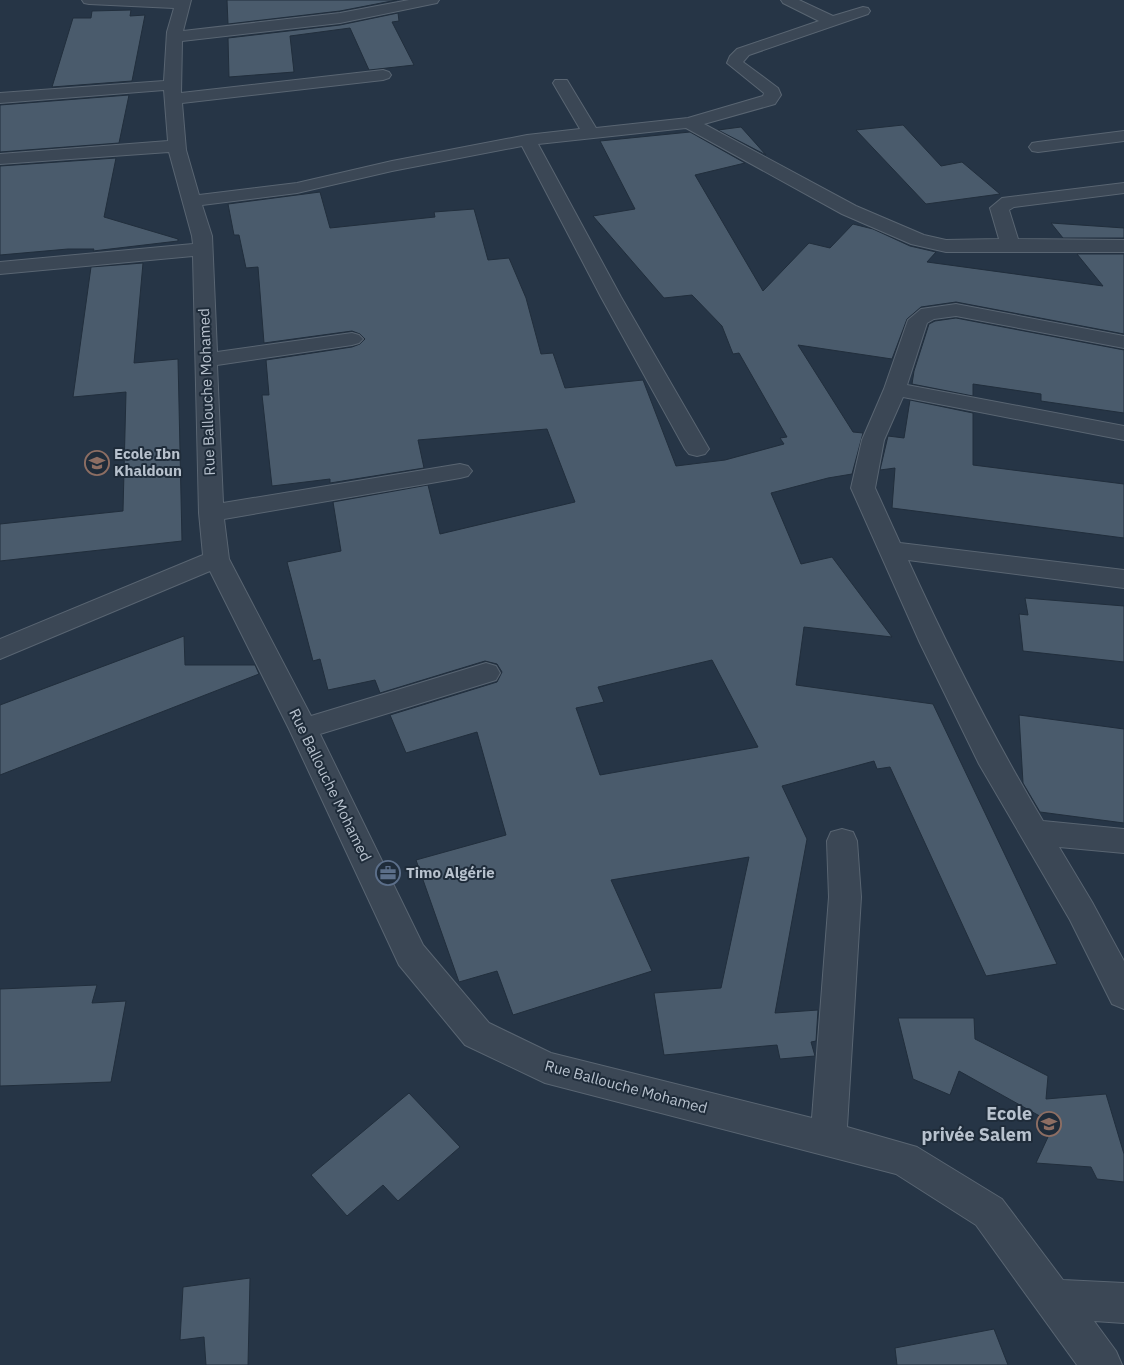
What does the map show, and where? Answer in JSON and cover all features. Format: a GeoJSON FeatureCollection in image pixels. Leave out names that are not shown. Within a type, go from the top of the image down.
{"type":"FeatureCollection","features":[{"type":"Feature","properties":{"kind":"street"},"geometry":{"type":"LineString","coordinates":[[89,0],[183,2]]}},
{"type":"Feature","properties":{"kind":"street"},"geometry":{"type":"LineString","coordinates":[[175,37],[340,18],[432,0]]}},
{"type":"Feature","properties":{"kind":"street"},"geometry":{"type":"LineString","coordinates":[[788,0],[832,22]]}},
{"type":"Feature","properties":{"kind":"street","name":"Rue Ballouche Mohamed"},"geometry":{"type":"LineString","coordinates":[[183,2],[175,37],[173,92],[176,146],[202,236],[211,513],[216,559],[303,728],[411,955],[478,1034],[545,1067],[904,1159],[989,1212],[1102,1365]]}},
{"type":"Feature","properties":{"kind":"street"},"geometry":{"type":"LineString","coordinates":[[192,201],[298,188],[392,166],[527,140],[689,123],[769,100],[774,95],[772,91],[735,63],[736,59],[743,52],[863,11]]}},
{"type":"Feature","properties":{"kind":"street"},"geometry":{"type":"LineString","coordinates":[[0,98],[173,92],[383,75]]}},
{"type":"Feature","properties":{"kind":"street"},"geometry":{"type":"LineString","coordinates":[[561,83],[591,134]]}},
{"type":"Feature","properties":{"kind":"street"},"geometry":{"type":"LineString","coordinates":[[689,123],[849,210],[918,240],[946,246],[1124,246]]}},
{"type":"Feature","properties":{"kind":"street"},"geometry":{"type":"LineString","coordinates":[[1038,147],[1124,136]]}},
{"type":"Feature","properties":{"kind":"street"},"geometry":{"type":"LineString","coordinates":[[527,140],[611,297],[697,449]]}},
{"type":"Feature","properties":{"kind":"street"},"geometry":{"type":"LineString","coordinates":[[0,159],[176,146]]}},
{"type":"Feature","properties":{"kind":"street"},"geometry":{"type":"LineString","coordinates":[[1010,245],[999,208],[1009,202],[1124,188]]}},
{"type":"Feature","properties":{"kind":"street"},"geometry":{"type":"LineString","coordinates":[[0,268],[203,248]]}},
{"type":"Feature","properties":{"kind":"street"},"geometry":{"type":"LineString","coordinates":[[1124,342],[956,310],[928,313],[918,320],[895,389],[873,440],[864,488],[933,643],[994,764],[1081,911],[1124,994]]}},
{"type":"Feature","properties":{"kind":"street"},"geometry":{"type":"LineString","coordinates":[[206,360],[352,339]]}},
{"type":"Feature","properties":{"kind":"street"},"geometry":{"type":"LineString","coordinates":[[895,389],[1124,433]]}},
{"type":"Feature","properties":{"kind":"street"},"geometry":{"type":"LineString","coordinates":[[211,513],[460,471]]}},
{"type":"Feature","properties":{"kind":"street"},"geometry":{"type":"LineString","coordinates":[[891,550],[1124,579]]}},
{"type":"Feature","properties":{"kind":"street"},"geometry":{"type":"LineString","coordinates":[[0,650],[216,559]]}},
{"type":"Feature","properties":{"kind":"street"},"geometry":{"type":"LineString","coordinates":[[303,728],[486,673]]}},
{"type":"Feature","properties":{"kind":"street"},"geometry":{"type":"LineString","coordinates":[[1034,832],[1124,841]]}},
{"type":"Feature","properties":{"kind":"street"},"geometry":{"type":"LineString","coordinates":[[828,1140],[845,897],[842,841]]}},
{"type":"Feature","properties":{"kind":"street"},"geometry":{"type":"LineString","coordinates":[[1053,1299],[1124,1303]]}},
{"type":"Feature","properties":{"kind":"building"},"geometry":{"type":"Polygon","coordinates":[[[227,0],[397,0],[340,11],[228,24],[227,0]]]}},
{"type":"Feature","properties":{"kind":"building"},"geometry":{"type":"Polygon","coordinates":[[[131,10],[130,16],[145,15],[132,81],[52,87],[73,18],[91,18],[92,11],[131,10]]]}},
{"type":"Feature","properties":{"kind":"building"},"geometry":{"type":"Polygon","coordinates":[[[398,13],[399,21],[392,22],[414,65],[369,70],[350,28],[290,36],[294,72],[229,77],[228,38],[340,25],[398,13]]]}},
{"type":"Feature","properties":{"kind":"building"},"geometry":{"type":"Polygon","coordinates":[[[129,95],[119,143],[0,152],[0,105],[129,95]]]}},
{"type":"Feature","properties":{"kind":"building"},"geometry":{"type":"Polygon","coordinates":[[[903,125],[941,166],[962,162],[1000,194],[926,204],[856,130],[903,125]]]}},
{"type":"Feature","properties":{"kind":"building"},"geometry":{"type":"Polygon","coordinates":[[[741,127],[766,155],[718,130],[741,127]]]}},
{"type":"Feature","properties":{"kind":"building"},"geometry":{"type":"Polygon","coordinates":[[[690,132],[745,163],[695,175],[763,291],[809,243],[830,248],[853,224],[873,229],[910,246],[936,252],[927,262],[1103,286],[1077,254],[1124,254],[1124,334],[956,302],[921,307],[907,319],[892,359],[798,345],[853,432],[863,433],[852,474],[828,478],[771,493],[801,564],[832,557],[892,637],[804,627],[796,685],[933,704],[1057,964],[986,976],[890,767],[877,769],[874,761],[782,786],[807,839],[775,1013],[818,1010],[816,1041],[811,1042],[815,1056],[780,1059],[777,1045],[664,1055],[654,993],[721,988],[749,857],[611,880],[652,971],[513,1015],[497,971],[459,982],[416,860],[506,835],[477,732],[406,753],[390,715],[497,682],[502,672],[497,664],[485,661],[380,693],[375,680],[328,690],[320,659],[313,661],[287,562],[341,551],[333,502],[428,485],[440,534],[575,502],[547,429],[418,440],[424,468],[330,483],[330,479],[272,486],[262,395],[269,395],[266,360],[352,347],[360,344],[365,339],[360,334],[352,331],[264,343],[258,267],[246,268],[239,235],[234,235],[228,204],[320,192],[330,228],[435,217],[434,212],[474,209],[488,260],[509,258],[526,298],[541,354],[553,353],[565,388],[643,380],[676,466],[725,460],[784,444],[780,438],[787,437],[739,353],[733,354],[722,326],[692,295],[664,298],[593,216],[635,209],[600,141],[690,132]],[[712,660],[598,687],[604,702],[576,708],[600,775],[758,747],[712,660]]]}},
{"type":"Feature","properties":{"kind":"building"},"geometry":{"type":"Polygon","coordinates":[[[116,158],[104,217],[178,239],[178,241],[93,251],[94,249],[68,249],[0,255],[0,166],[116,158]]]}},
{"type":"Feature","properties":{"kind":"building"},"geometry":{"type":"Polygon","coordinates":[[[1051,223],[1124,228],[1124,238],[1063,238],[1051,223]]]}},
{"type":"Feature","properties":{"kind":"building"},"geometry":{"type":"Polygon","coordinates":[[[143,263],[134,363],[178,359],[182,541],[0,561],[0,524],[123,511],[126,392],[73,397],[91,267],[143,263]]]}},
{"type":"Feature","properties":{"kind":"building"},"geometry":{"type":"Polygon","coordinates":[[[956,318],[1124,350],[1124,413],[1041,401],[1041,394],[973,384],[973,396],[912,384],[914,371],[929,324],[935,321],[956,318]]]}},
{"type":"Feature","properties":{"kind":"building"},"geometry":{"type":"Polygon","coordinates":[[[910,400],[973,413],[973,465],[1124,484],[1124,538],[892,508],[895,468],[880,470],[888,436],[904,438],[910,400]]]}},
{"type":"Feature","properties":{"kind":"building"},"geometry":{"type":"Polygon","coordinates":[[[1025,598],[1124,606],[1124,662],[1023,651],[1019,614],[1028,615],[1025,598]]]}},
{"type":"Feature","properties":{"kind":"building"},"geometry":{"type":"Polygon","coordinates":[[[184,636],[185,665],[255,665],[259,674],[0,775],[0,705],[184,636]]]}},
{"type":"Feature","properties":{"kind":"building"},"geometry":{"type":"Polygon","coordinates":[[[1019,715],[1124,729],[1124,823],[1040,812],[1023,783],[1019,715]]]}},
{"type":"Feature","properties":{"kind":"building"},"geometry":{"type":"Polygon","coordinates":[[[97,985],[92,1003],[126,1001],[111,1082],[0,1086],[0,989],[97,985]]]}},
{"type":"Feature","properties":{"kind":"building"},"geometry":{"type":"Polygon","coordinates":[[[898,1018],[974,1018],[975,1039],[1048,1076],[1046,1099],[1106,1094],[1124,1154],[1124,1182],[1097,1179],[1091,1167],[1036,1163],[1054,1124],[959,1071],[950,1095],[913,1079],[898,1018]]]}},
{"type":"Feature","properties":{"kind":"building"},"geometry":{"type":"Polygon","coordinates":[[[409,1093],[460,1147],[398,1201],[383,1185],[347,1216],[311,1175],[409,1093]]]}},
{"type":"Feature","properties":{"kind":"building"},"geometry":{"type":"Polygon","coordinates":[[[250,1278],[248,1365],[206,1365],[204,1337],[180,1340],[183,1287],[250,1278]]]}},
{"type":"Feature","properties":{"kind":"building"},"geometry":{"type":"Polygon","coordinates":[[[994,1329],[1008,1365],[897,1365],[895,1348],[994,1329]]]}},
{"type":"Feature","properties":{"kind":"place","name":"Ecole Ibn Khaldoun"},"geometry":{"type":"Point","coordinates":[97,463]}},
{"type":"Feature","properties":{"kind":"place","name":"Timo Algérie"},"geometry":{"type":"Point","coordinates":[388,873]}},
{"type":"Feature","properties":{"kind":"place","name":"Ecole privée Salem"},"geometry":{"type":"Point","coordinates":[1049,1124]}}]}
